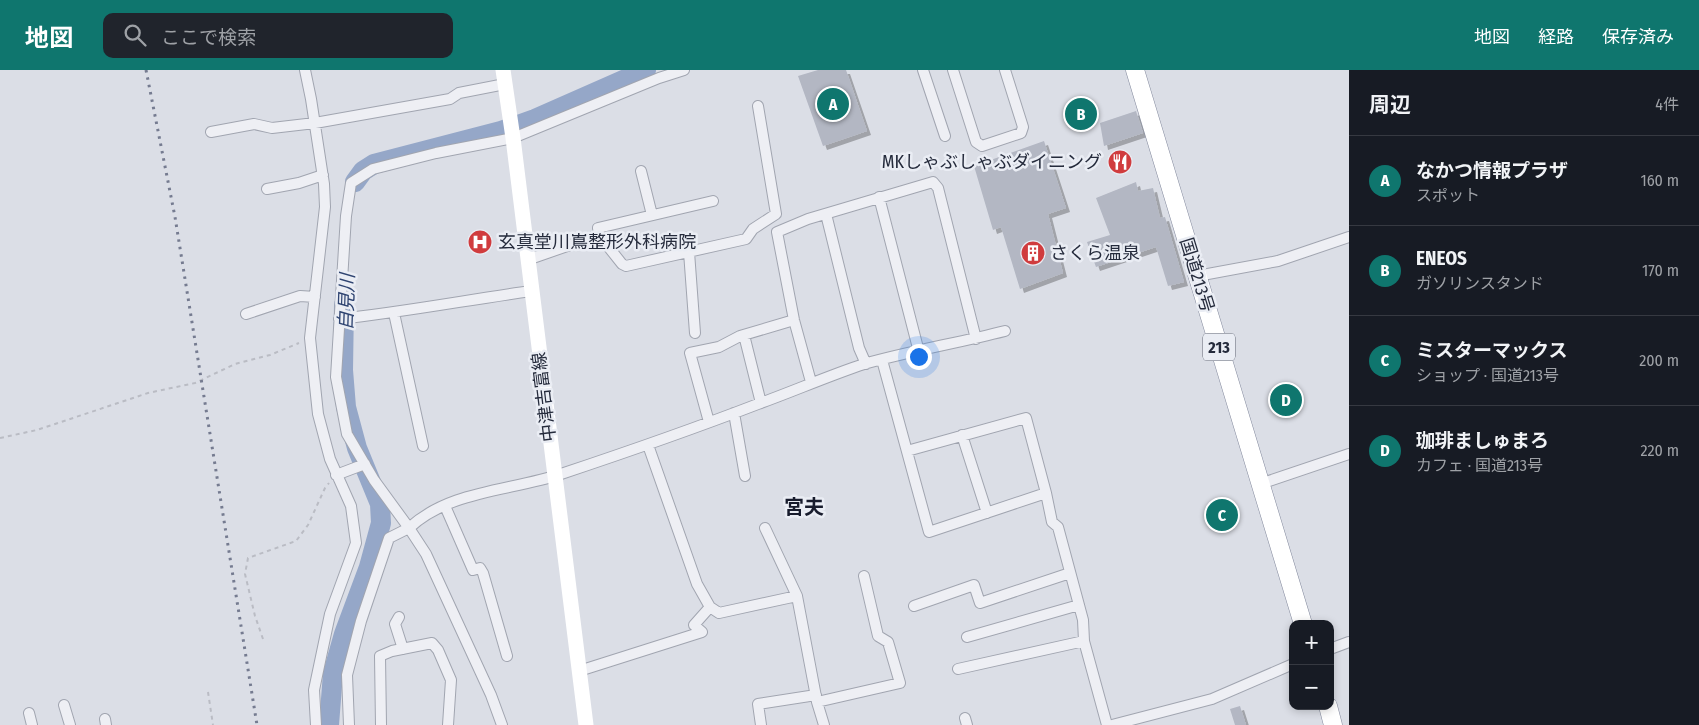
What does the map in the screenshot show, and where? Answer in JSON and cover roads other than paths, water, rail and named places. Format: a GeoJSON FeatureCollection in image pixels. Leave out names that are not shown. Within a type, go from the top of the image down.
{"type":"FeatureCollection","features":[{"type":"Feature","properties":{"kind":"highway","name":"国道213号"},"geometry":{"type":"LineString","coordinates":[[1135,70],[1301,620]]}},
{"type":"Feature","properties":{"kind":"highway"},"geometry":{"type":"LineString","coordinates":[[1329,710],[1333,725]]}},
{"type":"Feature","properties":{"kind":"main road","name":"中津吉富線"},"geometry":{"type":"LineString","coordinates":[[504,77],[586,725]]}},
{"type":"Feature","properties":{"kind":"street"},"geometry":{"type":"LineString","coordinates":[[305,70],[323,175],[325,207],[310,338],[318,414],[330,460],[351,506],[356,543],[330,614],[314,690],[316,725]]}},
{"type":"Feature","properties":{"kind":"street"},"geometry":{"type":"LineString","coordinates":[[502,725],[491,695],[426,554],[347,434],[336,377],[346,216],[351,183],[373,169],[436,153],[513,138],[659,78],[684,70]]}},
{"type":"Feature","properties":{"kind":"street"},"geometry":{"type":"LineString","coordinates":[[923,70],[944,136]]}},
{"type":"Feature","properties":{"kind":"street"},"geometry":{"type":"LineString","coordinates":[[953,70],[976,142],[982,146],[1021,133],[1023,127],[1005,70]]}},
{"type":"Feature","properties":{"kind":"street"},"geometry":{"type":"LineString","coordinates":[[211,132],[254,124],[272,128],[315,123],[450,99],[459,93],[504,77]]}},
{"type":"Feature","properties":{"kind":"street"},"geometry":{"type":"LineString","coordinates":[[713,201],[598,228],[599,235],[622,264],[626,266],[746,239],[752,229],[776,214],[758,106]]}},
{"type":"Feature","properties":{"kind":"street"},"geometry":{"type":"LineString","coordinates":[[641,171],[652,215]]}},
{"type":"Feature","properties":{"kind":"street"},"geometry":{"type":"LineString","coordinates":[[267,189],[299,183],[323,175]]}},
{"type":"Feature","properties":{"kind":"street"},"geometry":{"type":"LineString","coordinates":[[811,382],[794,320],[777,232],[879,197],[933,182],[938,188],[976,339]]}},
{"type":"Feature","properties":{"kind":"street"},"geometry":{"type":"LineString","coordinates":[[879,197],[919,352]]}},
{"type":"Feature","properties":{"kind":"street"},"geometry":{"type":"LineString","coordinates":[[826,214],[860,348],[866,364]]}},
{"type":"Feature","properties":{"kind":"street"},"geometry":{"type":"LineString","coordinates":[[528,260],[599,235]]}},
{"type":"Feature","properties":{"kind":"street"},"geometry":{"type":"LineString","coordinates":[[1197,276],[1278,261],[1349,237]]}},
{"type":"Feature","properties":{"kind":"street"},"geometry":{"type":"LineString","coordinates":[[689,252],[695,333]]}},
{"type":"Feature","properties":{"kind":"street"},"geometry":{"type":"LineString","coordinates":[[339,319],[394,313],[434,305],[531,291]]}},
{"type":"Feature","properties":{"kind":"street"},"geometry":{"type":"LineString","coordinates":[[246,314],[300,296],[315,297]]}},
{"type":"Feature","properties":{"kind":"street"},"geometry":{"type":"LineString","coordinates":[[394,313],[423,446]]}},
{"type":"Feature","properties":{"kind":"street"},"geometry":{"type":"LineString","coordinates":[[710,422],[690,352],[718,347],[744,335],[794,320]]}},
{"type":"Feature","properties":{"kind":"street"},"geometry":{"type":"LineString","coordinates":[[349,725],[347,675],[361,621],[389,538],[409,528],[419,519],[445,506],[492,491],[554,476],[648,445],[761,403],[811,382],[866,364],[1005,332]]}},
{"type":"Feature","properties":{"kind":"street"},"geometry":{"type":"LineString","coordinates":[[744,335],[761,403]]}},
{"type":"Feature","properties":{"kind":"street"},"geometry":{"type":"LineString","coordinates":[[882,360],[929,532],[1046,493]]}},
{"type":"Feature","properties":{"kind":"street"},"geometry":{"type":"LineString","coordinates":[[734,413],[745,476]]}},
{"type":"Feature","properties":{"kind":"street"},"geometry":{"type":"LineString","coordinates":[[907,450],[1026,418],[1052,522],[1058,527],[1083,620],[1084,641],[1107,725]]}},
{"type":"Feature","properties":{"kind":"street"},"geometry":{"type":"LineString","coordinates":[[962,435],[987,513]]}},
{"type":"Feature","properties":{"kind":"street"},"geometry":{"type":"LineString","coordinates":[[648,445],[697,584],[710,607],[719,613],[797,596]]}},
{"type":"Feature","properties":{"kind":"street"},"geometry":{"type":"LineString","coordinates":[[1260,484],[1349,454]]}},
{"type":"Feature","properties":{"kind":"street"},"geometry":{"type":"LineString","coordinates":[[336,475],[365,464]]}},
{"type":"Feature","properties":{"kind":"street"},"geometry":{"type":"LineString","coordinates":[[445,506],[473,570],[480,568],[484,573],[507,656]]}},
{"type":"Feature","properties":{"kind":"street"},"geometry":{"type":"LineString","coordinates":[[765,528],[797,596],[824,725]]}},
{"type":"Feature","properties":{"kind":"street"},"geometry":{"type":"LineString","coordinates":[[914,606],[974,585],[980,603],[1070,573]]}},
{"type":"Feature","properties":{"kind":"street"},"geometry":{"type":"LineString","coordinates":[[761,725],[758,704],[817,698],[900,683],[888,642],[878,636],[864,576]]}},
{"type":"Feature","properties":{"kind":"street"},"geometry":{"type":"LineString","coordinates":[[967,637],[1079,605]]}},
{"type":"Feature","properties":{"kind":"street"},"geometry":{"type":"LineString","coordinates":[[579,671],[702,632],[694,625],[710,607]]}},
{"type":"Feature","properties":{"kind":"street"},"geometry":{"type":"LineString","coordinates":[[399,617],[395,624],[403,649]]}},
{"type":"Feature","properties":{"kind":"street"},"geometry":{"type":"LineString","coordinates":[[958,668],[1084,641]]}},
{"type":"Feature","properties":{"kind":"street"},"geometry":{"type":"LineString","coordinates":[[1334,648],[1349,642]]}},
{"type":"Feature","properties":{"kind":"street"},"geometry":{"type":"LineString","coordinates":[[381,725],[380,656],[432,643],[438,650],[451,680],[448,725]]}},
{"type":"Feature","properties":{"kind":"street"},"geometry":{"type":"LineString","coordinates":[[1112,725],[1212,699],[1291,665]]}},
{"type":"Feature","properties":{"kind":"street"},"geometry":{"type":"LineString","coordinates":[[64,705],[70,725]]}},
{"type":"Feature","properties":{"kind":"street"},"geometry":{"type":"LineString","coordinates":[[29,713],[32,725]]}},
{"type":"Feature","properties":{"kind":"waterway","name":"自見川"},"geometry":{"type":"LineString","coordinates":[[355,182],[363,171],[374,164],[501,131],[535,119],[646,70]]}},
{"type":"Feature","properties":{"kind":"waterway","name":"自見川"},"geometry":{"type":"LineString","coordinates":[[329,725],[333,673],[344,634],[369,567],[381,523],[380,504],[357,448],[346,407],[343,370],[344,305]]}},
{"type":"Feature","properties":{"kind":"railway"},"geometry":{"type":"LineString","coordinates":[[146,70],[175,217],[257,725]]}},
{"type":"Feature","properties":{"kind":"place","name":"なかつ情報プラザ"},"geometry":{"type":"Point","coordinates":[833,104]}},
{"type":"Feature","properties":{"kind":"place","name":"ENEOS"},"geometry":{"type":"Point","coordinates":[1081,114]}},
{"type":"Feature","properties":{"kind":"place","name":"MKしゃぶしゃぶダイニング"},"geometry":{"type":"Point","coordinates":[1120,162]}},
{"type":"Feature","properties":{"kind":"place","name":"玄真堂川嶌整形外科病院"},"geometry":{"type":"Point","coordinates":[480,242]}},
{"type":"Feature","properties":{"kind":"place","name":"さくら温泉"},"geometry":{"type":"Point","coordinates":[1033,253]}},
{"type":"Feature","properties":{"kind":"place","name":"珈琲ましゅまろ"},"geometry":{"type":"Point","coordinates":[1286,400]}},
{"type":"Feature","properties":{"kind":"place","name":"ミスターマックス"},"geometry":{"type":"Point","coordinates":[1222,515]}},
{"type":"Feature","properties":{"kind":"district","name":"宮夫"},"geometry":{"type":"Point","coordinates":[804,507]}}]}
